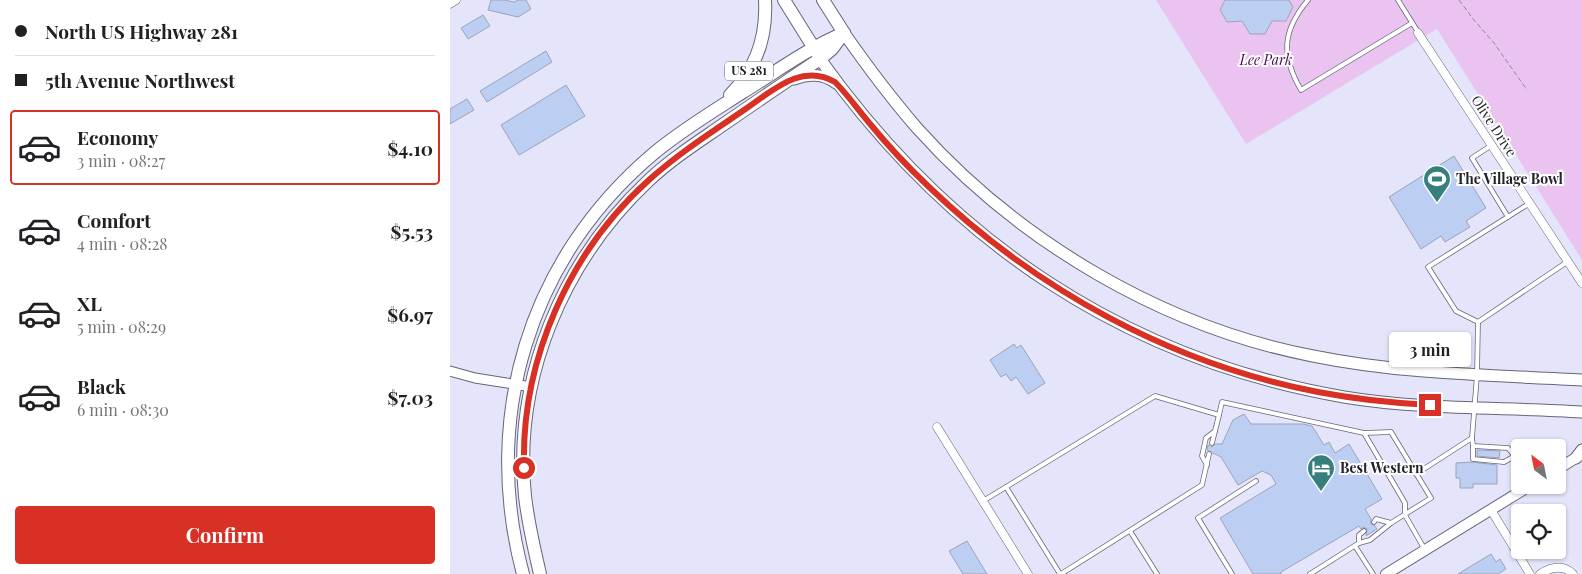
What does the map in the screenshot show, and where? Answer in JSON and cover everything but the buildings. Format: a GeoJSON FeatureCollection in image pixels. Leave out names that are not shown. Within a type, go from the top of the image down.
{"type":"FeatureCollection","features":[{"type":"Feature","properties":{"kind":"highway","name":"US 281"},"geometry":{"type":"LineString","coordinates":[[522,574],[512,523],[507,457],[508,434],[515,384],[526,339],[540,302],[560,264],[582,229],[624,181],[653,154],[728,98],[747,76],[762,40],[765,0]]}},
{"type":"Feature","properties":{"kind":"highway"},"geometry":{"type":"LineString","coordinates":[[784,0],[817,53]]}},
{"type":"Feature","properties":{"kind":"highway"},"geometry":{"type":"LineString","coordinates":[[823,0],[844,33]]}},
{"type":"Feature","properties":{"kind":"highway","name":"US 281"},"geometry":{"type":"LineString","coordinates":[[696,122],[817,53],[844,33]]}},
{"type":"Feature","properties":{"kind":"highway","name":"US 281"},"geometry":{"type":"LineString","coordinates":[[540,574],[531,536],[525,496],[525,437],[532,387],[543,344],[565,290],[588,250],[616,213],[649,180],[680,154],[788,81],[817,53]]}},
{"type":"Feature","properties":{"kind":"main road"},"geometry":{"type":"LineString","coordinates":[[844,33],[871,72],[912,121],[956,167],[1000,206],[1041,238],[1092,271],[1146,300],[1194,321],[1247,340],[1312,356],[1373,366],[1477,375],[1582,380]]}},
{"type":"Feature","properties":{"kind":"main road"},"geometry":{"type":"LineString","coordinates":[[817,53],[871,126],[906,165],[952,209],[991,242],[1052,285],[1123,325],[1214,364],[1281,383],[1346,397],[1384,402],[1582,412]]}},
{"type":"Feature","properties":{"kind":"main road","name":"US 281"},"geometry":{"type":"LineString","coordinates":[[788,81],[803,76],[820,75],[835,82],[844,90]]}},
{"type":"Feature","properties":{"kind":"main road"},"geometry":{"type":"LineString","coordinates":[[1519,410],[1582,404]]}},
{"type":"Feature","properties":{"kind":"main road"},"geometry":{"type":"LineString","coordinates":[[1558,410],[1582,418]]}},
{"type":"Feature","properties":{"kind":"main road"},"geometry":{"type":"LineString","coordinates":[[1566,464],[1580,454]]}},
{"type":"Feature","properties":{"kind":"main road"},"geometry":{"type":"LineString","coordinates":[[1386,574],[1516,494]]}},
{"type":"Feature","properties":{"kind":"street"},"geometry":{"type":"LineString","coordinates":[[450,4],[456,0]]}},
{"type":"Feature","properties":{"kind":"street","name":"Olive Drive"},"geometry":{"type":"LineString","coordinates":[[1418,32],[1582,283]]}},
{"type":"Feature","properties":{"kind":"street"},"geometry":{"type":"LineString","coordinates":[[450,371],[475,378],[532,387]]}},
{"type":"Feature","properties":{"kind":"street"},"geometry":{"type":"LineString","coordinates":[[937,427],[1028,574]]}},
{"type":"Feature","properties":{"kind":"street"},"geometry":{"type":"LineString","coordinates":[[1490,510],[1530,574]]}},
{"type":"Feature","properties":{"kind":"street"},"geometry":{"type":"LineString","coordinates":[[1540,574],[1558,567],[1569,570],[1573,574]]}},
{"type":"Feature","properties":{"kind":"lane"},"geometry":{"type":"LineString","coordinates":[[1308,0],[1293,20],[1287,40],[1288,58],[1295,79],[1302,90],[1412,23]]}},
{"type":"Feature","properties":{"kind":"lane"},"geometry":{"type":"LineString","coordinates":[[1398,0],[1418,32]]}},
{"type":"Feature","properties":{"kind":"lane"},"geometry":{"type":"LineString","coordinates":[[1492,145],[1472,158],[1508,216]]}},
{"type":"Feature","properties":{"kind":"lane"},"geometry":{"type":"LineString","coordinates":[[1478,322],[1456,312],[1428,267],[1530,204]]}},
{"type":"Feature","properties":{"kind":"lane"},"geometry":{"type":"LineString","coordinates":[[1478,322],[1568,262]]}},
{"type":"Feature","properties":{"kind":"lane"},"geometry":{"type":"LineString","coordinates":[[1478,322],[1477,375],[1472,438],[1473,459],[1504,462],[1511,458]]}},
{"type":"Feature","properties":{"kind":"lane"},"geometry":{"type":"LineString","coordinates":[[983,501],[1155,396],[1218,415]]}},
{"type":"Feature","properties":{"kind":"lane"},"geometry":{"type":"LineString","coordinates":[[1212,444],[1222,402],[1364,433],[1392,432],[1431,498],[1405,514],[1370,540],[1360,543],[1310,574]]}},
{"type":"Feature","properties":{"kind":"lane"},"geometry":{"type":"LineString","coordinates":[[1207,465],[1202,456],[1206,438],[1215,431]]}},
{"type":"Feature","properties":{"kind":"lane"},"geometry":{"type":"LineString","coordinates":[[1364,433],[1405,503],[1405,514],[1425,550]]}},
{"type":"Feature","properties":{"kind":"lane"},"geometry":{"type":"LineString","coordinates":[[1416,474],[1472,438]]}},
{"type":"Feature","properties":{"kind":"lane"},"geometry":{"type":"LineString","coordinates":[[1473,446],[1508,448],[1511,451]]}},
{"type":"Feature","properties":{"kind":"lane"},"geometry":{"type":"LineString","coordinates":[[1006,487],[1061,574],[1202,486],[1209,454]]}},
{"type":"Feature","properties":{"kind":"lane"},"geometry":{"type":"LineString","coordinates":[[1232,574],[1198,518],[1256,481]]}},
{"type":"Feature","properties":{"kind":"lane"},"geometry":{"type":"LineString","coordinates":[[1374,522],[1376,519],[1391,524]]}},
{"type":"Feature","properties":{"kind":"lane"},"geometry":{"type":"LineString","coordinates":[[1130,531],[1157,574]]}},
{"type":"Feature","properties":{"kind":"lane"},"geometry":{"type":"LineString","coordinates":[[1360,543],[1359,536],[1364,531]]}},
{"type":"Feature","properties":{"kind":"lane"},"geometry":{"type":"LineString","coordinates":[[1355,546],[1373,574]]}},
{"type":"Feature","properties":{"kind":"path"},"geometry":{"type":"LineString","coordinates":[[1459,0],[1494,43],[1527,90]]}},
{"type":"Feature","properties":{"kind":"green space","name":"Lee Park"},"geometry":{"type":"Polygon","coordinates":[[[1156,0],[1582,0],[1582,260],[1437,29],[1246,144],[1156,0]]]}},
{"type":"Feature","properties":{"kind":"place","name":"The Village Bowl"},"geometry":{"type":"Point","coordinates":[1437,203]}},
{"type":"Feature","properties":{"kind":"place","name":"Best Western"},"geometry":{"type":"Point","coordinates":[1321,492]}},
{"type":"Feature","properties":{"kind":"route"},"geometry":{"type":"LineString","coordinates":[[524,468],[527,417],[536,368],[543,344],[556,308],[565,290],[600,233],[616,213],[649,180],[680,154],[788,81],[812,74],[828,78],[844,90],[871,126],[906,165],[952,209],[991,242],[1066,294],[1123,325],[1214,364],[1248,375],[1346,397],[1430,405]]}}]}
